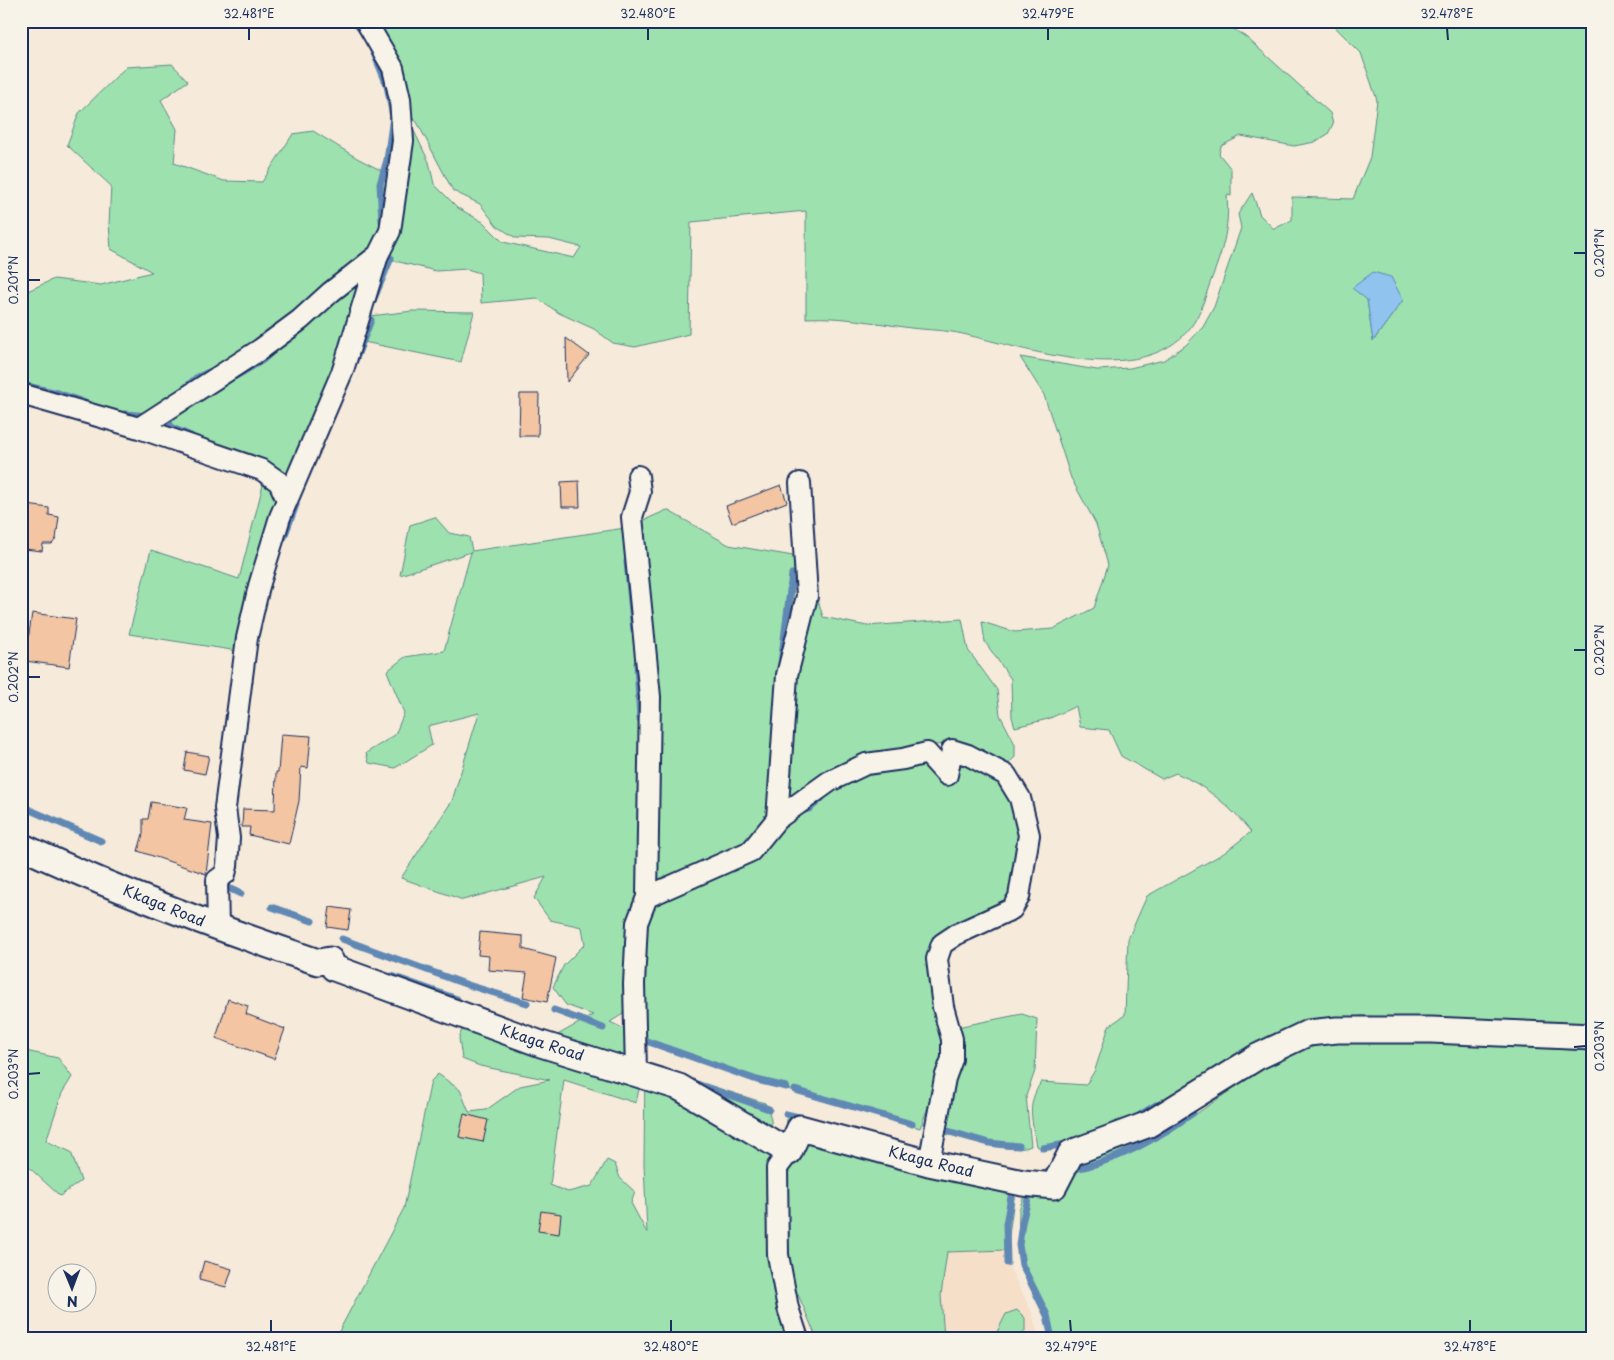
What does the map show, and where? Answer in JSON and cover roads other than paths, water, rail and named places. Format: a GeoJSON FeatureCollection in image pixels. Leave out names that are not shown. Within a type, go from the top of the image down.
{"type":"FeatureCollection","features":[{"type":"Feature","properties":{"kind":"street"},"geometry":{"type":"LineString","coordinates":[[218,928],[217,880],[225,874],[227,866],[229,838],[225,808],[246,638],[259,586],[286,500],[343,370],[378,255],[390,231],[403,141],[400,100],[393,68],[368,25],[371,21]]}},
{"type":"Feature","properties":{"kind":"street"},"geometry":{"type":"LineString","coordinates":[[139,428],[261,349],[300,320],[378,255]]}},
{"type":"Feature","properties":{"kind":"street"},"geometry":{"type":"LineString","coordinates":[[21,394],[139,428],[262,470],[279,482],[286,500]]}},
{"type":"Feature","properties":{"kind":"street"},"geometry":{"type":"LineString","coordinates":[[636,1072],[634,984],[637,923],[648,897],[650,697],[632,517],[640,492],[638,476]]}},
{"type":"Feature","properties":{"kind":"street"},"geometry":{"type":"LineString","coordinates":[[777,819],[787,675],[807,596],[800,483]]}},
{"type":"Feature","properties":{"kind":"street"},"geometry":{"type":"LineString","coordinates":[[648,897],[751,852],[777,819],[830,781],[866,764],[903,760],[927,753],[947,775],[952,750],[968,755],[1006,775],[1020,798],[1029,835],[1019,897],[1012,909],[957,934],[942,944],[938,958],[943,1007],[952,1039],[952,1060],[945,1078],[929,1163]]}},
{"type":"Feature","properties":{"kind":"street","name":"Kkaga Road"},"geometry":{"type":"LineString","coordinates":[[21,846],[155,904],[218,928],[318,962],[330,960],[334,968],[477,1021],[541,1044],[636,1072],[679,1087],[789,1152],[800,1128],[929,1163],[1023,1183],[1054,1186],[1071,1153],[1149,1124],[1257,1057],[1308,1033],[1337,1030],[1431,1030],[1593,1037]]}},
{"type":"Feature","properties":{"kind":"street"},"geometry":{"type":"LineString","coordinates":[[789,1152],[777,1168],[778,1255],[788,1308],[798,1339]]}},
{"type":"Feature","properties":{"kind":"water"},"geometry":{"type":"Polygon","coordinates":[[[1373,272],[1391,277],[1403,300],[1373,341],[1367,300],[1352,288],[1373,272]]]}},
{"type":"Feature","properties":{"kind":"waterway"},"geometry":{"type":"LineString","coordinates":[[353,21],[364,33]]}},
{"type":"Feature","properties":{"kind":"waterway"},"geometry":{"type":"LineString","coordinates":[[373,51],[387,85],[393,117],[387,160],[380,184],[382,221]]}},
{"type":"Feature","properties":{"kind":"waterway"},"geometry":{"type":"LineString","coordinates":[[373,301],[391,258]]}},
{"type":"Feature","properties":{"kind":"waterway"},"geometry":{"type":"LineString","coordinates":[[355,361],[371,320]]}},
{"type":"Feature","properties":{"kind":"waterway"},"geometry":{"type":"LineString","coordinates":[[236,376],[263,360],[273,351]]}},
{"type":"Feature","properties":{"kind":"waterway"},"geometry":{"type":"LineString","coordinates":[[185,388],[196,378],[209,372]]}},
{"type":"Feature","properties":{"kind":"waterway"},"geometry":{"type":"LineString","coordinates":[[27,386],[58,393],[88,404]]}},
{"type":"Feature","properties":{"kind":"waterway"},"geometry":{"type":"LineString","coordinates":[[176,413],[171,417],[169,423],[172,428],[191,436]]}},
{"type":"Feature","properties":{"kind":"waterway"},"geometry":{"type":"LineString","coordinates":[[125,414],[149,416]]}},
{"type":"Feature","properties":{"kind":"waterway"},"geometry":{"type":"LineString","coordinates":[[284,537],[296,505]]}},
{"type":"Feature","properties":{"kind":"waterway"},"geometry":{"type":"LineString","coordinates":[[627,562],[634,631]]}},
{"type":"Feature","properties":{"kind":"waterway"},"geometry":{"type":"LineString","coordinates":[[781,664],[792,574]]}},
{"type":"Feature","properties":{"kind":"waterway"},"geometry":{"type":"LineString","coordinates":[[637,664],[640,719]]}},
{"type":"Feature","properties":{"kind":"waterway"},"geometry":{"type":"LineString","coordinates":[[799,812],[809,809],[821,799]]}},
{"type":"Feature","properties":{"kind":"waterway"},"geometry":{"type":"LineString","coordinates":[[21,806],[101,841]]}},
{"type":"Feature","properties":{"kind":"waterway"},"geometry":{"type":"LineString","coordinates":[[222,885],[241,894]]}},
{"type":"Feature","properties":{"kind":"waterway"},"geometry":{"type":"LineString","coordinates":[[272,907],[312,921]]}},
{"type":"Feature","properties":{"kind":"waterway"},"geometry":{"type":"LineString","coordinates":[[342,939],[468,985],[527,1003]]}},
{"type":"Feature","properties":{"kind":"waterway"},"geometry":{"type":"LineString","coordinates":[[392,976],[457,999]]}},
{"type":"Feature","properties":{"kind":"waterway"},"geometry":{"type":"LineString","coordinates":[[554,1010],[603,1028]]}},
{"type":"Feature","properties":{"kind":"waterway"},"geometry":{"type":"LineString","coordinates":[[638,1038],[757,1080],[786,1087]]}},
{"type":"Feature","properties":{"kind":"waterway"},"geometry":{"type":"LineString","coordinates":[[694,1083],[769,1109]]}},
{"type":"Feature","properties":{"kind":"waterway"},"geometry":{"type":"LineString","coordinates":[[795,1090],[912,1124]]}},
{"type":"Feature","properties":{"kind":"waterway"},"geometry":{"type":"LineString","coordinates":[[1135,1118],[1156,1105]]}},
{"type":"Feature","properties":{"kind":"waterway"},"geometry":{"type":"LineString","coordinates":[[1070,1170],[1119,1156],[1150,1141],[1193,1113]]}},
{"type":"Feature","properties":{"kind":"waterway"},"geometry":{"type":"LineString","coordinates":[[786,1114],[803,1118]]}},
{"type":"Feature","properties":{"kind":"waterway"},"geometry":{"type":"LineString","coordinates":[[938,1128],[989,1143],[1019,1146]]}},
{"type":"Feature","properties":{"kind":"waterway"},"geometry":{"type":"LineString","coordinates":[[1043,1148],[1072,1143]]}},
{"type":"Feature","properties":{"kind":"waterway"},"geometry":{"type":"LineString","coordinates":[[1007,1263],[1006,1224],[1013,1186]]}},
{"type":"Feature","properties":{"kind":"waterway"},"geometry":{"type":"LineString","coordinates":[[1031,1187],[1022,1223],[1019,1245],[1022,1265],[1047,1315],[1052,1339]]}}]}
